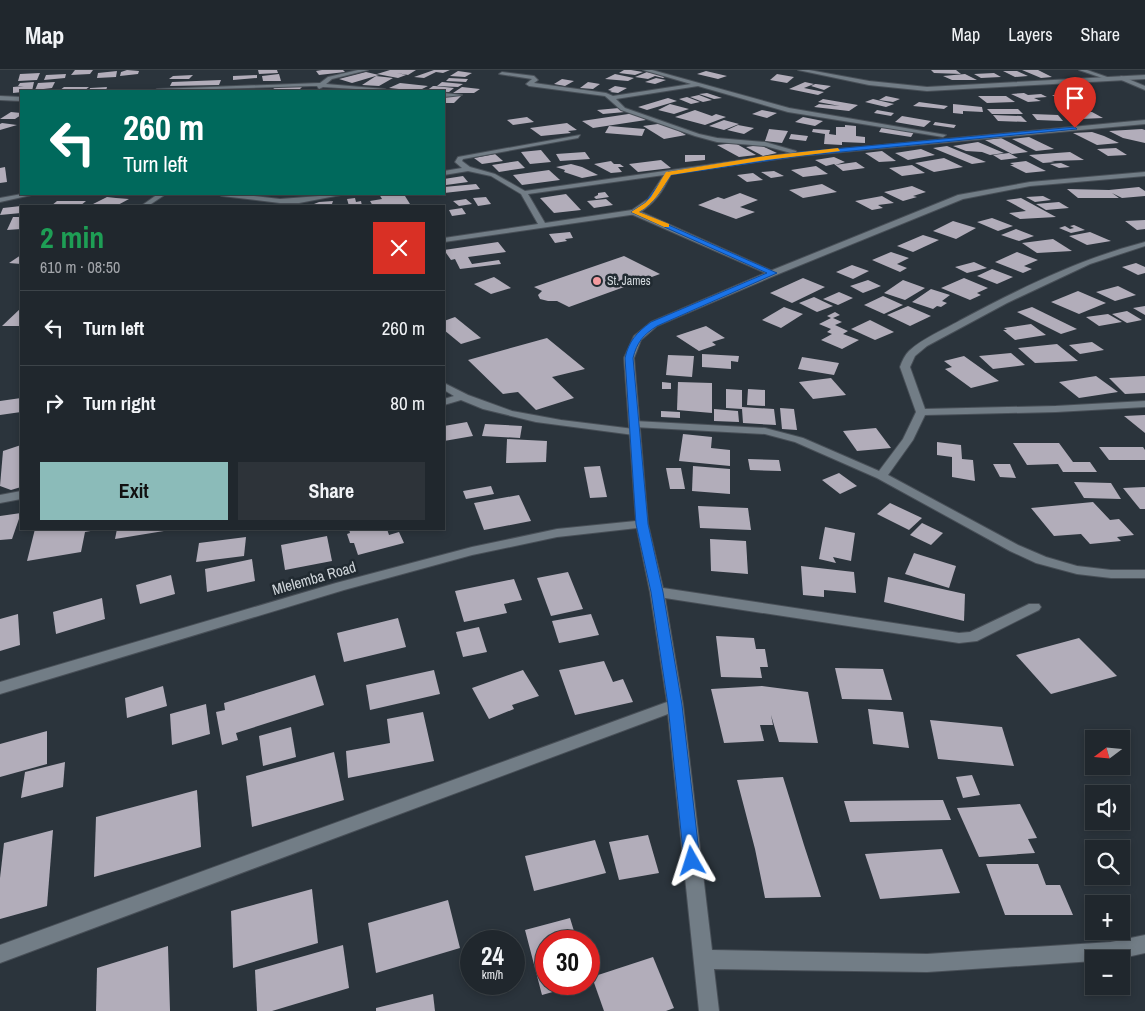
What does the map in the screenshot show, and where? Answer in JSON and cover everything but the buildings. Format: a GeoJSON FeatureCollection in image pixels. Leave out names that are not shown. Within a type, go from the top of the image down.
{"type":"FeatureCollection","features":[{"type":"Feature","properties":{"kind":"street"},"geometry":{"type":"LineString","coordinates":[[312,90],[322,86],[325,80],[330,78],[365,70]]}},
{"type":"Feature","properties":{"kind":"street"},"geometry":{"type":"LineString","coordinates":[[646,70],[798,112],[907,128],[958,138]]}},
{"type":"Feature","properties":{"kind":"street"},"geometry":{"type":"LineString","coordinates":[[801,70],[869,83],[927,89],[1145,77]]}},
{"type":"Feature","properties":{"kind":"street"},"geometry":{"type":"LineString","coordinates":[[1082,70],[1110,79]]}},
{"type":"Feature","properties":{"kind":"street"},"geometry":{"type":"LineString","coordinates":[[502,74],[534,78],[535,80],[529,84],[612,98],[701,84]]}},
{"type":"Feature","properties":{"kind":"street"},"geometry":{"type":"LineString","coordinates":[[1121,78],[1145,88]]}},
{"type":"Feature","properties":{"kind":"street"},"geometry":{"type":"LineString","coordinates":[[176,90],[292,84],[372,90]]}},
{"type":"Feature","properties":{"kind":"street"},"geometry":{"type":"LineString","coordinates":[[445,95],[459,95]]}},
{"type":"Feature","properties":{"kind":"street"},"geometry":{"type":"LineString","coordinates":[[0,98],[20,99]]}},
{"type":"Feature","properties":{"kind":"street"},"geometry":{"type":"LineString","coordinates":[[612,98],[623,108],[656,118],[697,135],[717,140],[765,144],[800,154]]}},
{"type":"Feature","properties":{"kind":"street"},"geometry":{"type":"LineString","coordinates":[[524,193],[800,154],[1145,122]]}},
{"type":"Feature","properties":{"kind":"street"},"geometry":{"type":"LineString","coordinates":[[468,169],[458,162],[460,158],[578,136]]}},
{"type":"Feature","properties":{"kind":"street"},"geometry":{"type":"LineString","coordinates":[[445,173],[468,169],[493,175],[524,193],[543,226]]}},
{"type":"Feature","properties":{"kind":"street"},"geometry":{"type":"LineString","coordinates":[[445,240],[634,212],[648,205],[668,174]]}},
{"type":"Feature","properties":{"kind":"street"},"geometry":{"type":"LineString","coordinates":[[710,1011],[702,959],[675,705],[657,592],[642,524],[629,358],[632,346],[640,334],[654,324],[773,273],[962,197],[983,191],[1021,185],[1145,174]]}},
{"type":"Feature","properties":{"kind":"street"},"geometry":{"type":"LineString","coordinates":[[0,200],[27,195]]}},
{"type":"Feature","properties":{"kind":"street"},"geometry":{"type":"LineString","coordinates":[[146,205],[160,195]]}},
{"type":"Feature","properties":{"kind":"street"},"geometry":{"type":"LineString","coordinates":[[228,195],[279,204],[336,195]]}},
{"type":"Feature","properties":{"kind":"street"},"geometry":{"type":"LineString","coordinates":[[634,212],[773,273]]}},
{"type":"Feature","properties":{"kind":"street"},"geometry":{"type":"LineString","coordinates":[[881,476],[908,440],[921,412],[905,367],[906,360],[912,353],[924,344],[1061,273],[1090,261],[1145,244]]}},
{"type":"Feature","properties":{"kind":"street"},"geometry":{"type":"LineString","coordinates":[[445,387],[460,398],[508,413],[634,428],[765,431],[784,435],[881,476],[1014,548],[1040,560],[1077,570],[1111,574],[1145,574]]}},
{"type":"Feature","properties":{"kind":"street"},"geometry":{"type":"LineString","coordinates":[[445,402],[460,398]]}},
{"type":"Feature","properties":{"kind":"street"},"geometry":{"type":"LineString","coordinates":[[921,412],[1056,409],[1145,404]]}},
{"type":"Feature","properties":{"kind":"street"},"geometry":{"type":"LineString","coordinates":[[0,499],[20,495]]}},
{"type":"Feature","properties":{"kind":"street","name":"Mlelemba Road"},"geometry":{"type":"LineString","coordinates":[[0,688],[323,592],[472,551],[557,533],[642,524]]}},
{"type":"Feature","properties":{"kind":"street"},"geometry":{"type":"LineString","coordinates":[[657,592],[958,638],[972,637],[1034,607]]}},
{"type":"Feature","properties":{"kind":"street"},"geometry":{"type":"LineString","coordinates":[[0,954],[675,705]]}},
{"type":"Feature","properties":{"kind":"street"},"geometry":{"type":"LineString","coordinates":[[702,959],[927,963],[1111,951],[1145,944]]}},
{"type":"Feature","properties":{"kind":"slow traffic"},"geometry":{"type":"LineString","coordinates":[[666,225],[634,212],[648,205],[662,187],[668,174],[766,158],[838,150]]}},
{"type":"Feature","properties":{"kind":"place","name":"St. James"},"geometry":{"type":"Point","coordinates":[597,281]}},
{"type":"Feature","properties":{"kind":"route"},"geometry":{"type":"LineString","coordinates":[[692,861],[675,705],[657,592],[642,524],[629,358],[632,346],[640,334],[654,324],[773,273],[634,212],[648,205],[662,187],[668,174],[800,154],[1075,128]]}}]}
